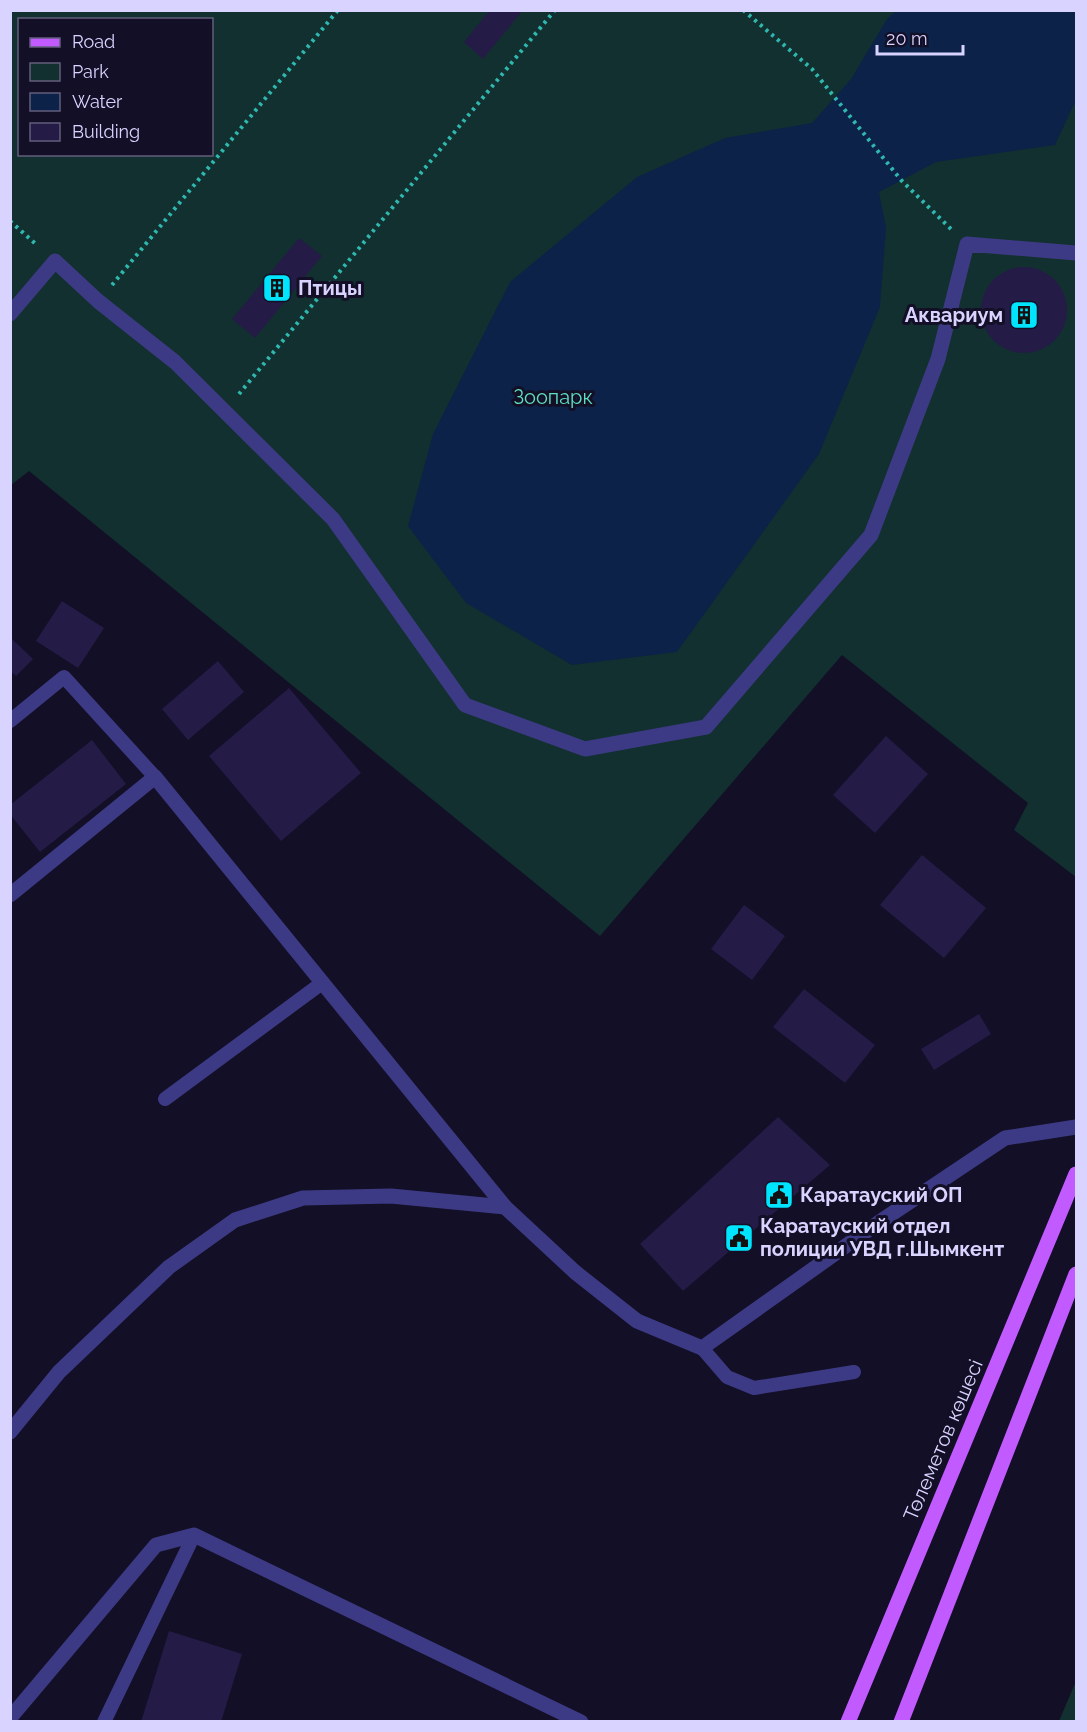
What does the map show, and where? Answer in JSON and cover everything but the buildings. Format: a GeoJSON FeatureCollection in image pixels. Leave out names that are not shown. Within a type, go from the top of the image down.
{"type":"FeatureCollection","features":[{"type":"Feature","properties":{"kind":"main road","name":"Төлеметов көшесі"},"geometry":{"type":"LineString","coordinates":[[848,1722],[1077,1174]]}},
{"type":"Feature","properties":{"kind":"main road"},"geometry":{"type":"LineString","coordinates":[[901,1722],[1077,1274]]}},
{"type":"Feature","properties":{"kind":"street"},"geometry":{"type":"LineString","coordinates":[[10,314],[55,261],[98,301],[175,362],[333,519],[465,705],[585,749],[706,727],[871,535],[938,359],[967,244],[1077,253]]}},
{"type":"Feature","properties":{"kind":"street"},"geometry":{"type":"LineString","coordinates":[[10,896],[155,777],[505,1208],[575,1272],[637,1321],[702,1348],[878,1223],[1005,1138],[1077,1127]]}},
{"type":"Feature","properties":{"kind":"street"},"geometry":{"type":"LineString","coordinates":[[10,1432],[59,1372],[169,1267],[235,1220],[303,1198],[391,1196],[505,1208]]}},
{"type":"Feature","properties":{"kind":"street"},"geometry":{"type":"LineString","coordinates":[[10,1718],[156,1545],[194,1535],[581,1722]]}},
{"type":"Feature","properties":{"kind":"lane"},"geometry":{"type":"LineString","coordinates":[[10,721],[64,677],[155,777]]}},
{"type":"Feature","properties":{"kind":"lane"},"geometry":{"type":"LineString","coordinates":[[165,1099],[322,982]]}},
{"type":"Feature","properties":{"kind":"lane"},"geometry":{"type":"LineString","coordinates":[[702,1348],[727,1377],[754,1388],[854,1372]]}},
{"type":"Feature","properties":{"kind":"lane"},"geometry":{"type":"LineString","coordinates":[[104,1722],[194,1535]]}},
{"type":"Feature","properties":{"kind":"path"},"geometry":{"type":"LineString","coordinates":[[98,301],[338,10]]}},
{"type":"Feature","properties":{"kind":"path"},"geometry":{"type":"LineString","coordinates":[[225,411],[555,10]]}},
{"type":"Feature","properties":{"kind":"path"},"geometry":{"type":"LineString","coordinates":[[743,10],[812,69],[901,180]]}},
{"type":"Feature","properties":{"kind":"path"},"geometry":{"type":"LineString","coordinates":[[10,221],[55,261]]}},
{"type":"Feature","properties":{"kind":"green space","name":"Зоопарк"},"geometry":{"type":"Polygon","coordinates":[[[11,11],[1076,11],[1076,877],[1014,830],[1028,803],[842,655],[600,936],[29,471],[11,485],[11,11]]]}},
{"type":"Feature","properties":{"kind":"green space"},"geometry":{"type":"Polygon","coordinates":[[[1076,1681],[1076,1721],[1059,1721],[1076,1681]]]}},
{"type":"Feature","properties":{"kind":"water"},"geometry":{"type":"Polygon","coordinates":[[[897,10],[1076,11],[1076,100],[1055,145],[936,162],[879,192],[886,228],[880,307],[819,454],[677,652],[572,665],[466,603],[408,526],[433,434],[510,282],[637,177],[725,138],[812,123],[851,79],[887,19],[897,10]]]}},
{"type":"Feature","properties":{"kind":"place","name":"Птицы"},"geometry":{"type":"Point","coordinates":[277,288]}},
{"type":"Feature","properties":{"kind":"place","name":"Аквариум"},"geometry":{"type":"Point","coordinates":[1024,315]}},
{"type":"Feature","properties":{"kind":"place","name":"Каратауский ОП"},"geometry":{"type":"Point","coordinates":[779,1195]}},
{"type":"Feature","properties":{"kind":"place","name":"Каратауский отдел полиции УВД г.Шымкент"},"geometry":{"type":"Point","coordinates":[739,1238]}}]}
